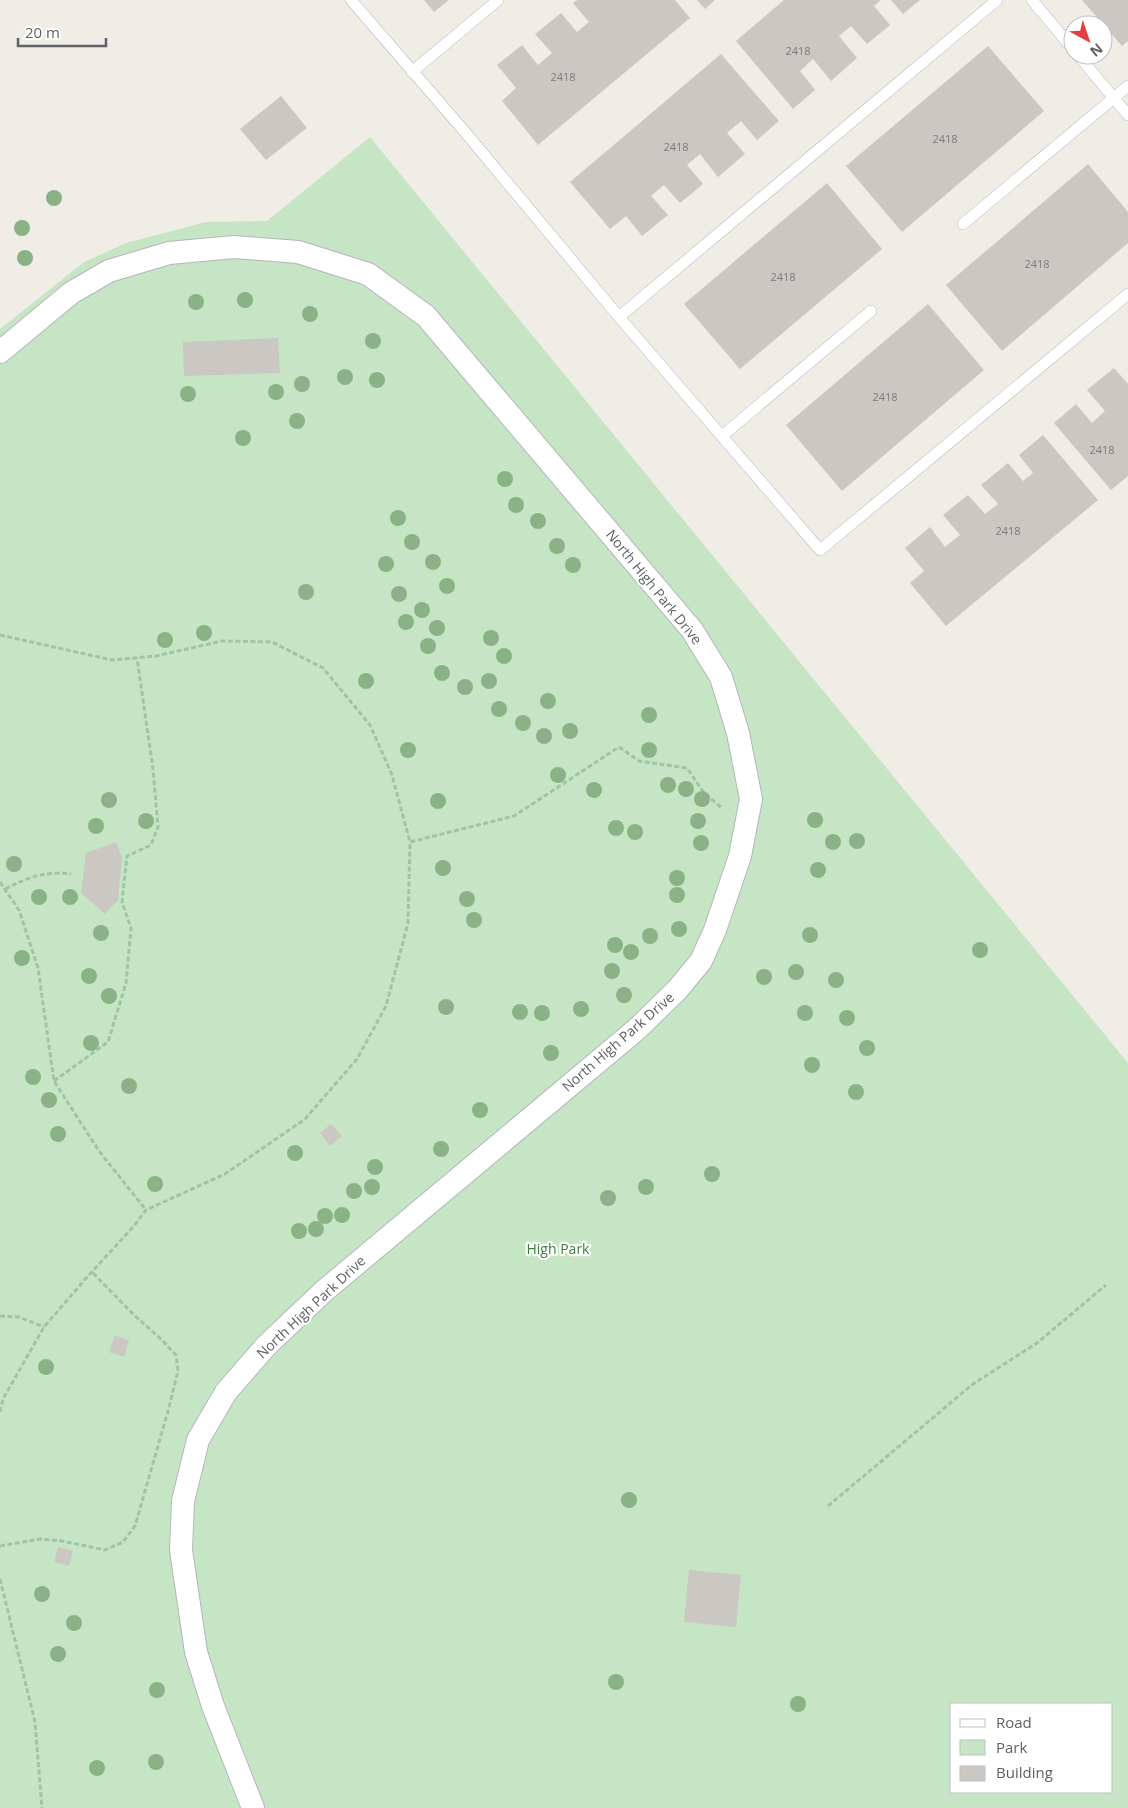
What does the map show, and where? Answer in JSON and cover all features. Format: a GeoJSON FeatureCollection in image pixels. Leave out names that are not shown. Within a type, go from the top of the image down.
{"type":"FeatureCollection","features":[{"type":"Feature","properties":{"kind":"street","name":"North High Park Drive"},"geometry":{"type":"LineString","coordinates":[[0,352],[71,293],[109,271],[169,253],[234,247],[298,252],[368,274],[426,316],[692,630],[721,677],[738,733],[751,799],[740,856],[715,930],[701,961],[677,990],[637,1028],[324,1291],[278,1334],[226,1392],[198,1440],[183,1501],[181,1550],[196,1652],[212,1706],[253,1808]]}},
{"type":"Feature","properties":{"kind":"lane"},"geometry":{"type":"LineString","coordinates":[[351,0],[471,140],[618,317],[820,550],[1128,294]]}},
{"type":"Feature","properties":{"kind":"lane"},"geometry":{"type":"LineString","coordinates":[[412,72],[498,0]]}},
{"type":"Feature","properties":{"kind":"lane"},"geometry":{"type":"LineString","coordinates":[[618,317],[997,0]]}},
{"type":"Feature","properties":{"kind":"lane"},"geometry":{"type":"LineString","coordinates":[[1032,0],[1063,38]]}},
{"type":"Feature","properties":{"kind":"lane"},"geometry":{"type":"LineString","coordinates":[[1086,65],[1128,115]]}},
{"type":"Feature","properties":{"kind":"lane"},"geometry":{"type":"LineString","coordinates":[[963,224],[1128,86]]}},
{"type":"Feature","properties":{"kind":"lane"},"geometry":{"type":"LineString","coordinates":[[722,436],[871,312]]}},
{"type":"Feature","properties":{"kind":"path"},"geometry":{"type":"LineString","coordinates":[[0,635],[112,660],[156,656],[222,641],[272,642],[323,668],[370,725],[392,775],[410,842],[408,923],[386,1006],[357,1059],[305,1119],[225,1174],[146,1210],[44,1327],[3,1399],[0,1412]]}},
{"type":"Feature","properties":{"kind":"path"},"geometry":{"type":"LineString","coordinates":[[54,1081],[108,1042],[126,983],[131,928],[122,902],[127,856],[151,845],[158,827],[153,769],[137,658]]}},
{"type":"Feature","properties":{"kind":"path"},"geometry":{"type":"LineString","coordinates":[[410,842],[514,816],[619,747],[639,761],[687,768],[704,793],[746,828]]}},
{"type":"Feature","properties":{"kind":"path"},"geometry":{"type":"LineString","coordinates":[[5,889],[42,874],[54,872],[71,874]]}},
{"type":"Feature","properties":{"kind":"path"},"geometry":{"type":"LineString","coordinates":[[0,882],[19,910],[38,968],[54,1081],[99,1151],[146,1210]]}},
{"type":"Feature","properties":{"kind":"path"},"geometry":{"type":"LineString","coordinates":[[0,1546],[40,1539],[62,1541],[105,1550],[123,1542],[135,1526],[178,1371],[176,1355],[92,1272]]}},
{"type":"Feature","properties":{"kind":"path"},"geometry":{"type":"LineString","coordinates":[[828,1506],[973,1384],[1038,1343],[1106,1285]]}},
{"type":"Feature","properties":{"kind":"path"},"geometry":{"type":"LineString","coordinates":[[0,1316],[19,1318],[44,1327]]}},
{"type":"Feature","properties":{"kind":"path"},"geometry":{"type":"LineString","coordinates":[[0,1579],[35,1722],[42,1808]]}},
{"type":"Feature","properties":{"kind":"green space","name":"High Park"},"geometry":{"type":"Polygon","coordinates":[[[370,137],[1128,1063],[1128,1808],[0,1808],[0,329],[84,262],[126,243],[206,222],[267,221],[370,137]]]}},
{"type":"Feature","properties":{"kind":"building"},"geometry":{"type":"Polygon","coordinates":[[[424,0],[449,0],[434,12],[424,0]]]}},
{"type":"Feature","properties":{"kind":"building"},"geometry":{"type":"Polygon","coordinates":[[[577,0],[675,0],[690,18],[538,145],[502,101],[516,88],[497,65],[522,45],[538,65],[552,53],[535,34],[561,13],[577,32],[589,22],[573,3],[577,0]]]}},
{"type":"Feature","properties":{"kind":"building"},"geometry":{"type":"Polygon","coordinates":[[[697,0],[715,0],[705,9],[697,0]]]}},
{"type":"Feature","properties":{"kind":"building"},"geometry":{"type":"Polygon","coordinates":[[[784,0],[881,0],[874,6],[890,25],[867,44],[851,26],[839,36],[857,58],[831,81],[813,59],[800,71],[815,90],[793,109],[736,41],[784,0]]]}},
{"type":"Feature","properties":{"kind":"building"},"geometry":{"type":"Polygon","coordinates":[[[891,0],[920,0],[903,14],[891,0]]]}},
{"type":"Feature","properties":{"kind":"building"},"geometry":{"type":"Polygon","coordinates":[[[1082,0],[1128,0],[1128,41],[1122,46],[1113,36],[1113,15],[1095,15],[1082,0]]]}},
{"type":"Feature","properties":{"kind":"building"},"geometry":{"type":"Polygon","coordinates":[[[988,46],[1044,111],[902,232],[846,166],[988,46]]]}},
{"type":"Feature","properties":{"kind":"building"},"geometry":{"type":"Polygon","coordinates":[[[721,54],[779,121],[757,140],[741,121],[727,133],[745,154],[718,177],[700,154],[687,165],[703,184],[680,203],[664,185],[651,196],[668,215],[642,236],[626,216],[610,229],[570,182],[721,54]]]}},
{"type":"Feature","properties":{"kind":"building"},"geometry":{"type":"Polygon","coordinates":[[[281,96],[307,128],[266,160],[240,129],[281,96]]]}},
{"type":"Feature","properties":{"kind":"building"},"geometry":{"type":"Polygon","coordinates":[[[1088,164],[1128,212],[1128,243],[1002,351],[946,285],[1088,164]]]}},
{"type":"Feature","properties":{"kind":"building"},"geometry":{"type":"Polygon","coordinates":[[[827,183],[882,249],[740,369],[684,304],[827,183]]]}},
{"type":"Feature","properties":{"kind":"building"},"geometry":{"type":"Polygon","coordinates":[[[928,304],[984,370],[842,491],[786,425],[928,304]]]}},
{"type":"Feature","properties":{"kind":"building"},"geometry":{"type":"Polygon","coordinates":[[[278,338],[280,373],[184,376],[183,342],[278,338]]]}},
{"type":"Feature","properties":{"kind":"building"},"geometry":{"type":"Polygon","coordinates":[[[1114,368],[1128,384],[1128,476],[1111,490],[1054,423],[1076,404],[1092,423],[1105,411],[1087,390],[1114,368]]]}},
{"type":"Feature","properties":{"kind":"building"},"geometry":{"type":"Polygon","coordinates":[[[1043,435],[1098,500],[946,626],[910,583],[924,571],[905,548],[930,527],[945,547],[960,535],[943,515],[968,495],[985,514],[998,504],[981,485],[1008,463],[1023,481],[1033,473],[1019,455],[1043,435]]]}},
{"type":"Feature","properties":{"kind":"building"},"geometry":{"type":"Polygon","coordinates":[[[116,842],[122,858],[118,900],[105,914],[81,893],[86,853],[116,842]]]}},
{"type":"Feature","properties":{"kind":"building"},"geometry":{"type":"Polygon","coordinates":[[[331,1124],[342,1136],[330,1146],[320,1133],[331,1124]]]}},
{"type":"Feature","properties":{"kind":"building"},"geometry":{"type":"Polygon","coordinates":[[[115,1335],[129,1341],[124,1357],[109,1352],[115,1335]]]}},
{"type":"Feature","properties":{"kind":"building"},"geometry":{"type":"Polygon","coordinates":[[[58,1547],[73,1551],[69,1566],[54,1562],[58,1547]]]}},
{"type":"Feature","properties":{"kind":"building"},"geometry":{"type":"Polygon","coordinates":[[[689,1570],[741,1575],[736,1627],[684,1622],[689,1570]]]}}]}
